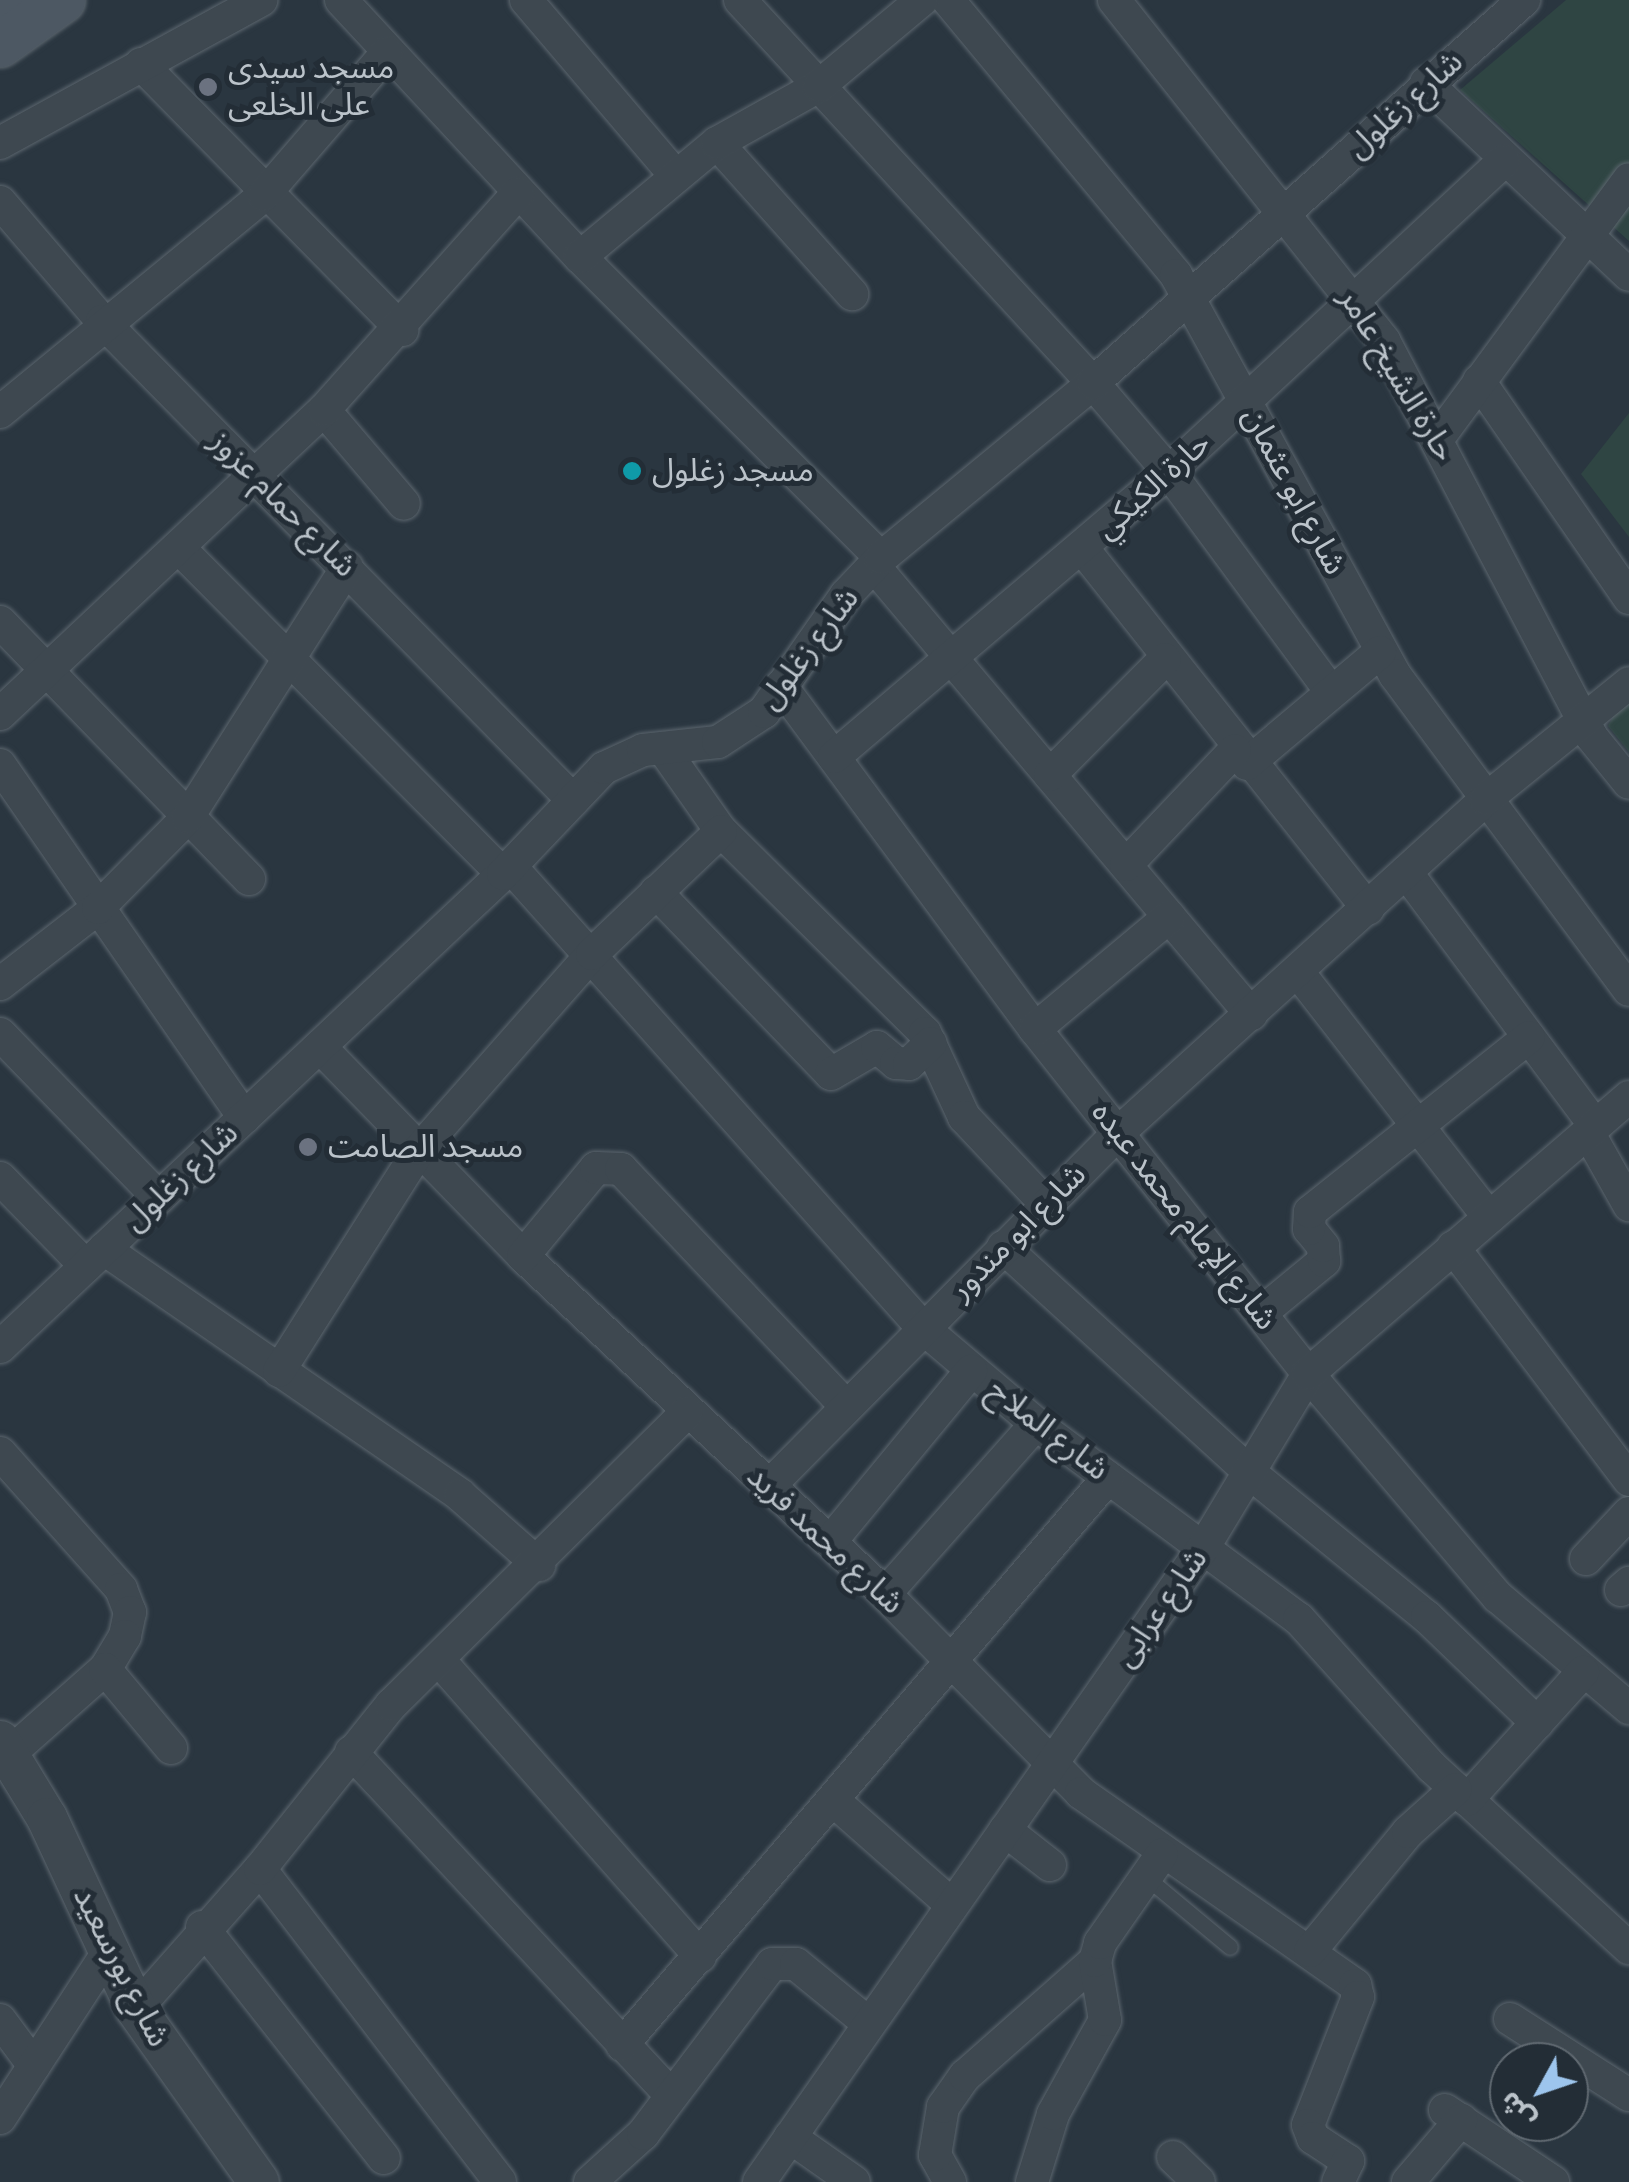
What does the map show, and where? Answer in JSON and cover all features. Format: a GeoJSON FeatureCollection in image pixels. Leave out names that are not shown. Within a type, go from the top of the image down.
{"type":"FeatureCollection","features":[{"type":"Feature","properties":{"kind":"main road"},"geometry":{"type":"LineString","coordinates":[[0,5],[7,0]]}},
{"type":"Feature","properties":{"kind":"main road"},"geometry":{"type":"LineString","coordinates":[[0,44],[62,0]]}},
{"type":"Feature","properties":{"kind":"street"},"geometry":{"type":"LineString","coordinates":[[0,144],[260,0]]}},
{"type":"Feature","properties":{"kind":"street"},"geometry":{"type":"LineString","coordinates":[[341,0],[518,193],[878,562],[952,660],[1250,1014]]}},
{"type":"Feature","properties":{"kind":"street"},"geometry":{"type":"LineString","coordinates":[[526,0],[675,175]]}},
{"type":"Feature","properties":{"kind":"street"},"geometry":{"type":"LineString","coordinates":[[740,0],[1169,472],[1330,690]]}},
{"type":"Feature","properties":{"kind":"street"},"geometry":{"type":"LineString","coordinates":[[580,257],[716,143],[819,86],[922,0]]}},
{"type":"Feature","properties":{"kind":"street","name":"شارع ابو عثمان"},"geometry":{"type":"LineString","coordinates":[[948,0],[1190,298],[1380,652],[1629,990]]}},
{"type":"Feature","properties":{"kind":"street","name":"حارة الشيخ عامر"},"geometry":{"type":"LineString","coordinates":[[1114,0],[1355,299],[1439,437],[1582,721],[1629,783]]}},
{"type":"Feature","properties":{"kind":"street","name":"شارع زغلول"},"geometry":{"type":"LineString","coordinates":[[0,1346],[507,870],[573,800],[622,756],[692,749],[743,729],[878,562],[1093,384],[1286,214],[1426,83],[1524,0]]}},
{"type":"Feature","properties":{"kind":"street"},"geometry":{"type":"LineString","coordinates":[[0,412],[102,321],[264,195],[387,53]]}},
{"type":"Feature","properties":{"kind":"street"},"geometry":{"type":"LineString","coordinates":[[141,64],[264,195],[402,330]]}},
{"type":"Feature","properties":{"kind":"street"},"geometry":{"type":"LineString","coordinates":[[1426,83],[1504,161],[1629,275]]}},
{"type":"Feature","properties":{"kind":"street"},"geometry":{"type":"LineString","coordinates":[[716,143],[852,294]]}},
{"type":"Feature","properties":{"kind":"street","name":"حارة الكيكي"},"geometry":{"type":"LineString","coordinates":[[834,757],[1083,549],[1504,161]]}},
{"type":"Feature","properties":{"kind":"street"},"geometry":{"type":"LineString","coordinates":[[1439,437],[1629,179]]}},
{"type":"Feature","properties":{"kind":"street"},"geometry":{"type":"LineString","coordinates":[[0,714],[50,672],[324,410],[402,330],[518,193]]}},
{"type":"Feature","properties":{"kind":"street","name":"شارع حمام عزوز"},"geometry":{"type":"LineString","coordinates":[[0,202],[102,321],[573,800]]}},
{"type":"Feature","properties":{"kind":"street"},"geometry":{"type":"LineString","coordinates":[[1479,381],[1629,598]]}},
{"type":"Feature","properties":{"kind":"street"},"geometry":{"type":"LineString","coordinates":[[324,410],[404,504]]}},
{"type":"Feature","properties":{"kind":"street","name":"شارع الملاح"},"geometry":{"type":"LineString","coordinates":[[178,548],[592,954],[923,1328],[1036,1424],[1205,1545],[1298,1619],[1461,1795],[1629,1948]]}},
{"type":"Feature","properties":{"kind":"street"},"geometry":{"type":"LineString","coordinates":[[1083,549],[1241,757],[1368,909]]}},
{"type":"Feature","properties":{"kind":"street"},"geometry":{"type":"LineString","coordinates":[[0,984],[98,908],[188,817],[347,568]]}},
{"type":"Feature","properties":{"kind":"street"},"geometry":{"type":"LineString","coordinates":[[0,622],[249,879]]}},
{"type":"Feature","properties":{"kind":"street"},"geometry":{"type":"LineString","coordinates":[[1126,865],[1241,757],[1380,652]]}},
{"type":"Feature","properties":{"kind":"street"},"geometry":{"type":"LineString","coordinates":[[1050,775],[1165,660]]}},
{"type":"Feature","properties":{"kind":"street","name":"شارع ابو مندور"},"geometry":{"type":"LineString","coordinates":[[769,1486],[1118,1133],[1486,799],[1629,682]]}},
{"type":"Feature","properties":{"kind":"street","name":"شارع الإمام محمد عبده"},"geometry":{"type":"LineString","coordinates":[[781,686],[1036,1029],[1308,1374],[1498,1597],[1629,1708]]}},
{"type":"Feature","properties":{"kind":"street"},"geometry":{"type":"LineString","coordinates":[[664,750],[721,832],[930,1043],[973,1130],[1046,1204]]}},
{"type":"Feature","properties":{"kind":"street"},"geometry":{"type":"LineString","coordinates":[[0,765],[244,1118]]}},
{"type":"Feature","properties":{"kind":"street"},"geometry":{"type":"LineString","coordinates":[[280,1371],[420,1150],[592,954],[721,832]]}},
{"type":"Feature","properties":{"kind":"street"},"geometry":{"type":"LineString","coordinates":[[1406,872],[1592,1129],[1629,1205]]}},
{"type":"Feature","properties":{"kind":"street"},"geometry":{"type":"LineString","coordinates":[[656,892],[831,1074],[877,1047],[896,1063],[909,1064],[930,1043]]}},
{"type":"Feature","properties":{"kind":"street"},"geometry":{"type":"LineString","coordinates":[[1036,1029],[1169,916]]}},
{"type":"Feature","properties":{"kind":"street"},"geometry":{"type":"LineString","coordinates":[[1298,972],[1489,1217]]}},
{"type":"Feature","properties":{"kind":"street"},"geometry":{"type":"LineString","coordinates":[[0,1034],[159,1198]]}},
{"type":"Feature","properties":{"kind":"street"},"geometry":{"type":"LineString","coordinates":[[1261,1314],[1324,1261],[1323,1246],[1306,1220],[1310,1212],[1529,1037]]}},
{"type":"Feature","properties":{"kind":"street","name":"شارع محمد فريد"},"geometry":{"type":"LineString","coordinates":[[320,1047],[523,1256],[885,1594],[1154,1865],[1310,1950],[1355,1984],[1358,1997],[1308,2125],[1313,2138],[1348,2160],[1338,2182]]}},
{"type":"Feature","properties":{"kind":"street","name":"شارع عرابى"},"geometry":{"type":"LineString","coordinates":[[759,2182],[1205,1545],[1308,1374],[1629,1097]]}},
{"type":"Feature","properties":{"kind":"street"},"geometry":{"type":"LineString","coordinates":[[523,1256],[596,1168],[621,1169],[846,1406]]}},
{"type":"Feature","properties":{"kind":"street"},"geometry":{"type":"LineString","coordinates":[[0,1178],[95,1258],[280,1371],[460,1495],[539,1565]]}},
{"type":"Feature","properties":{"kind":"street"},"geometry":{"type":"LineString","coordinates":[[1003,1247],[1249,1472],[1427,1617],[1537,1723]]}},
{"type":"Feature","properties":{"kind":"street"},"geometry":{"type":"LineString","coordinates":[[1454,1247],[1629,1480]]}},
{"type":"Feature","properties":{"kind":"street"},"geometry":{"type":"LineString","coordinates":[[830,1542],[971,1371]]}},
{"type":"Feature","properties":{"kind":"street"},"geometry":{"type":"LineString","coordinates":[[136,2009],[202,1926],[260,1869],[351,1752],[687,1412]]}},
{"type":"Feature","properties":{"kind":"street"},"geometry":{"type":"LineString","coordinates":[[885,1594],[1036,1424]]}},
{"type":"Feature","properties":{"kind":"street"},"geometry":{"type":"LineString","coordinates":[[0,1453],[128,1602],[125,1636],[105,1669],[5,1747]]}},
{"type":"Feature","properties":{"kind":"street"},"geometry":{"type":"LineString","coordinates":[[622,2045],[954,1664],[1108,1478]]}},
{"type":"Feature","properties":{"kind":"street"},"geometry":{"type":"LineString","coordinates":[[1586,1560],[1629,1513]]}},
{"type":"Feature","properties":{"kind":"street"},"geometry":{"type":"LineString","coordinates":[[439,1660],[527,1752],[700,1956]]}},
{"type":"Feature","properties":{"kind":"street"},"geometry":{"type":"LineString","coordinates":[[105,1669],[171,1748]]}},
{"type":"Feature","properties":{"kind":"street"},"geometry":{"type":"LineString","coordinates":[[1310,1950],[1408,1832],[1461,1795],[1537,1723],[1583,1672]]}},
{"type":"Feature","properties":{"kind":"street","name":"شارع بورسعيد"},"geometry":{"type":"LineString","coordinates":[[5,1747],[136,2009],[258,2182]]}},
{"type":"Feature","properties":{"kind":"street"},"geometry":{"type":"LineString","coordinates":[[351,1752],[670,2094]]}},
{"type":"Feature","properties":{"kind":"street"},"geometry":{"type":"LineString","coordinates":[[834,1802],[952,1905]]}},
{"type":"Feature","properties":{"kind":"street"},"geometry":{"type":"LineString","coordinates":[[1005,1830],[1050,1865]]}},
{"type":"Feature","properties":{"kind":"street"},"geometry":{"type":"LineString","coordinates":[[1032,2182],[1053,2114],[1105,2020],[1095,1961],[1100,1943],[1154,1865]]}},
{"type":"Feature","properties":{"kind":"street"},"geometry":{"type":"LineString","coordinates":[[260,1869],[500,2182]]}},
{"type":"Feature","properties":{"kind":"street"},"geometry":{"type":"LineString","coordinates":[[202,1926],[384,2158]]}},
{"type":"Feature","properties":{"kind":"street"},"geometry":{"type":"LineString","coordinates":[[0,2118],[107,1954]]}},
{"type":"Feature","properties":{"kind":"street"},"geometry":{"type":"LineString","coordinates":[[942,2169],[944,2107],[966,2076],[1095,1961]]}},
{"type":"Feature","properties":{"kind":"street"},"geometry":{"type":"LineString","coordinates":[[590,2182],[643,2134],[772,1964],[796,1964],[868,2023]]}},
{"type":"Feature","properties":{"kind":"street"},"geometry":{"type":"LineString","coordinates":[[0,2020],[34,2066]]}},
{"type":"Feature","properties":{"kind":"street"},"geometry":{"type":"LineString","coordinates":[[1510,2020],[1629,2095]]}},
{"type":"Feature","properties":{"kind":"street"},"geometry":{"type":"LineString","coordinates":[[1408,2182],[1453,2115],[1553,2182]]}},
{"type":"Feature","properties":{"kind":"street"},"geometry":{"type":"LineString","coordinates":[[790,2137],[854,2182]]}},
{"type":"Feature","properties":{"kind":"lane"},"geometry":{"type":"LineString","coordinates":[[1154,1865],[1230,1947]]}},
{"type":"Feature","properties":{"kind":"green space"},"geometry":{"type":"Polygon","coordinates":[[[1566,0],[1629,0],[1629,241],[1460,90],[1566,0]]]}},
{"type":"Feature","properties":{"kind":"green space"},"geometry":{"type":"Polygon","coordinates":[[[1629,413],[1629,537],[1581,474],[1629,413]]]}},
{"type":"Feature","properties":{"kind":"green space"},"geometry":{"type":"Polygon","coordinates":[[[1629,686],[1629,752],[1608,726],[1629,686]]]}},
{"type":"Feature","properties":{"kind":"place","name":"مسجد سيدى على الخلعى"},"geometry":{"type":"Point","coordinates":[208,87]}},
{"type":"Feature","properties":{"kind":"place","name":"مسجد زغلول"},"geometry":{"type":"Point","coordinates":[632,471]}},
{"type":"Feature","properties":{"kind":"place","name":"مسجد الصامت"},"geometry":{"type":"Point","coordinates":[308,1147]}}]}
